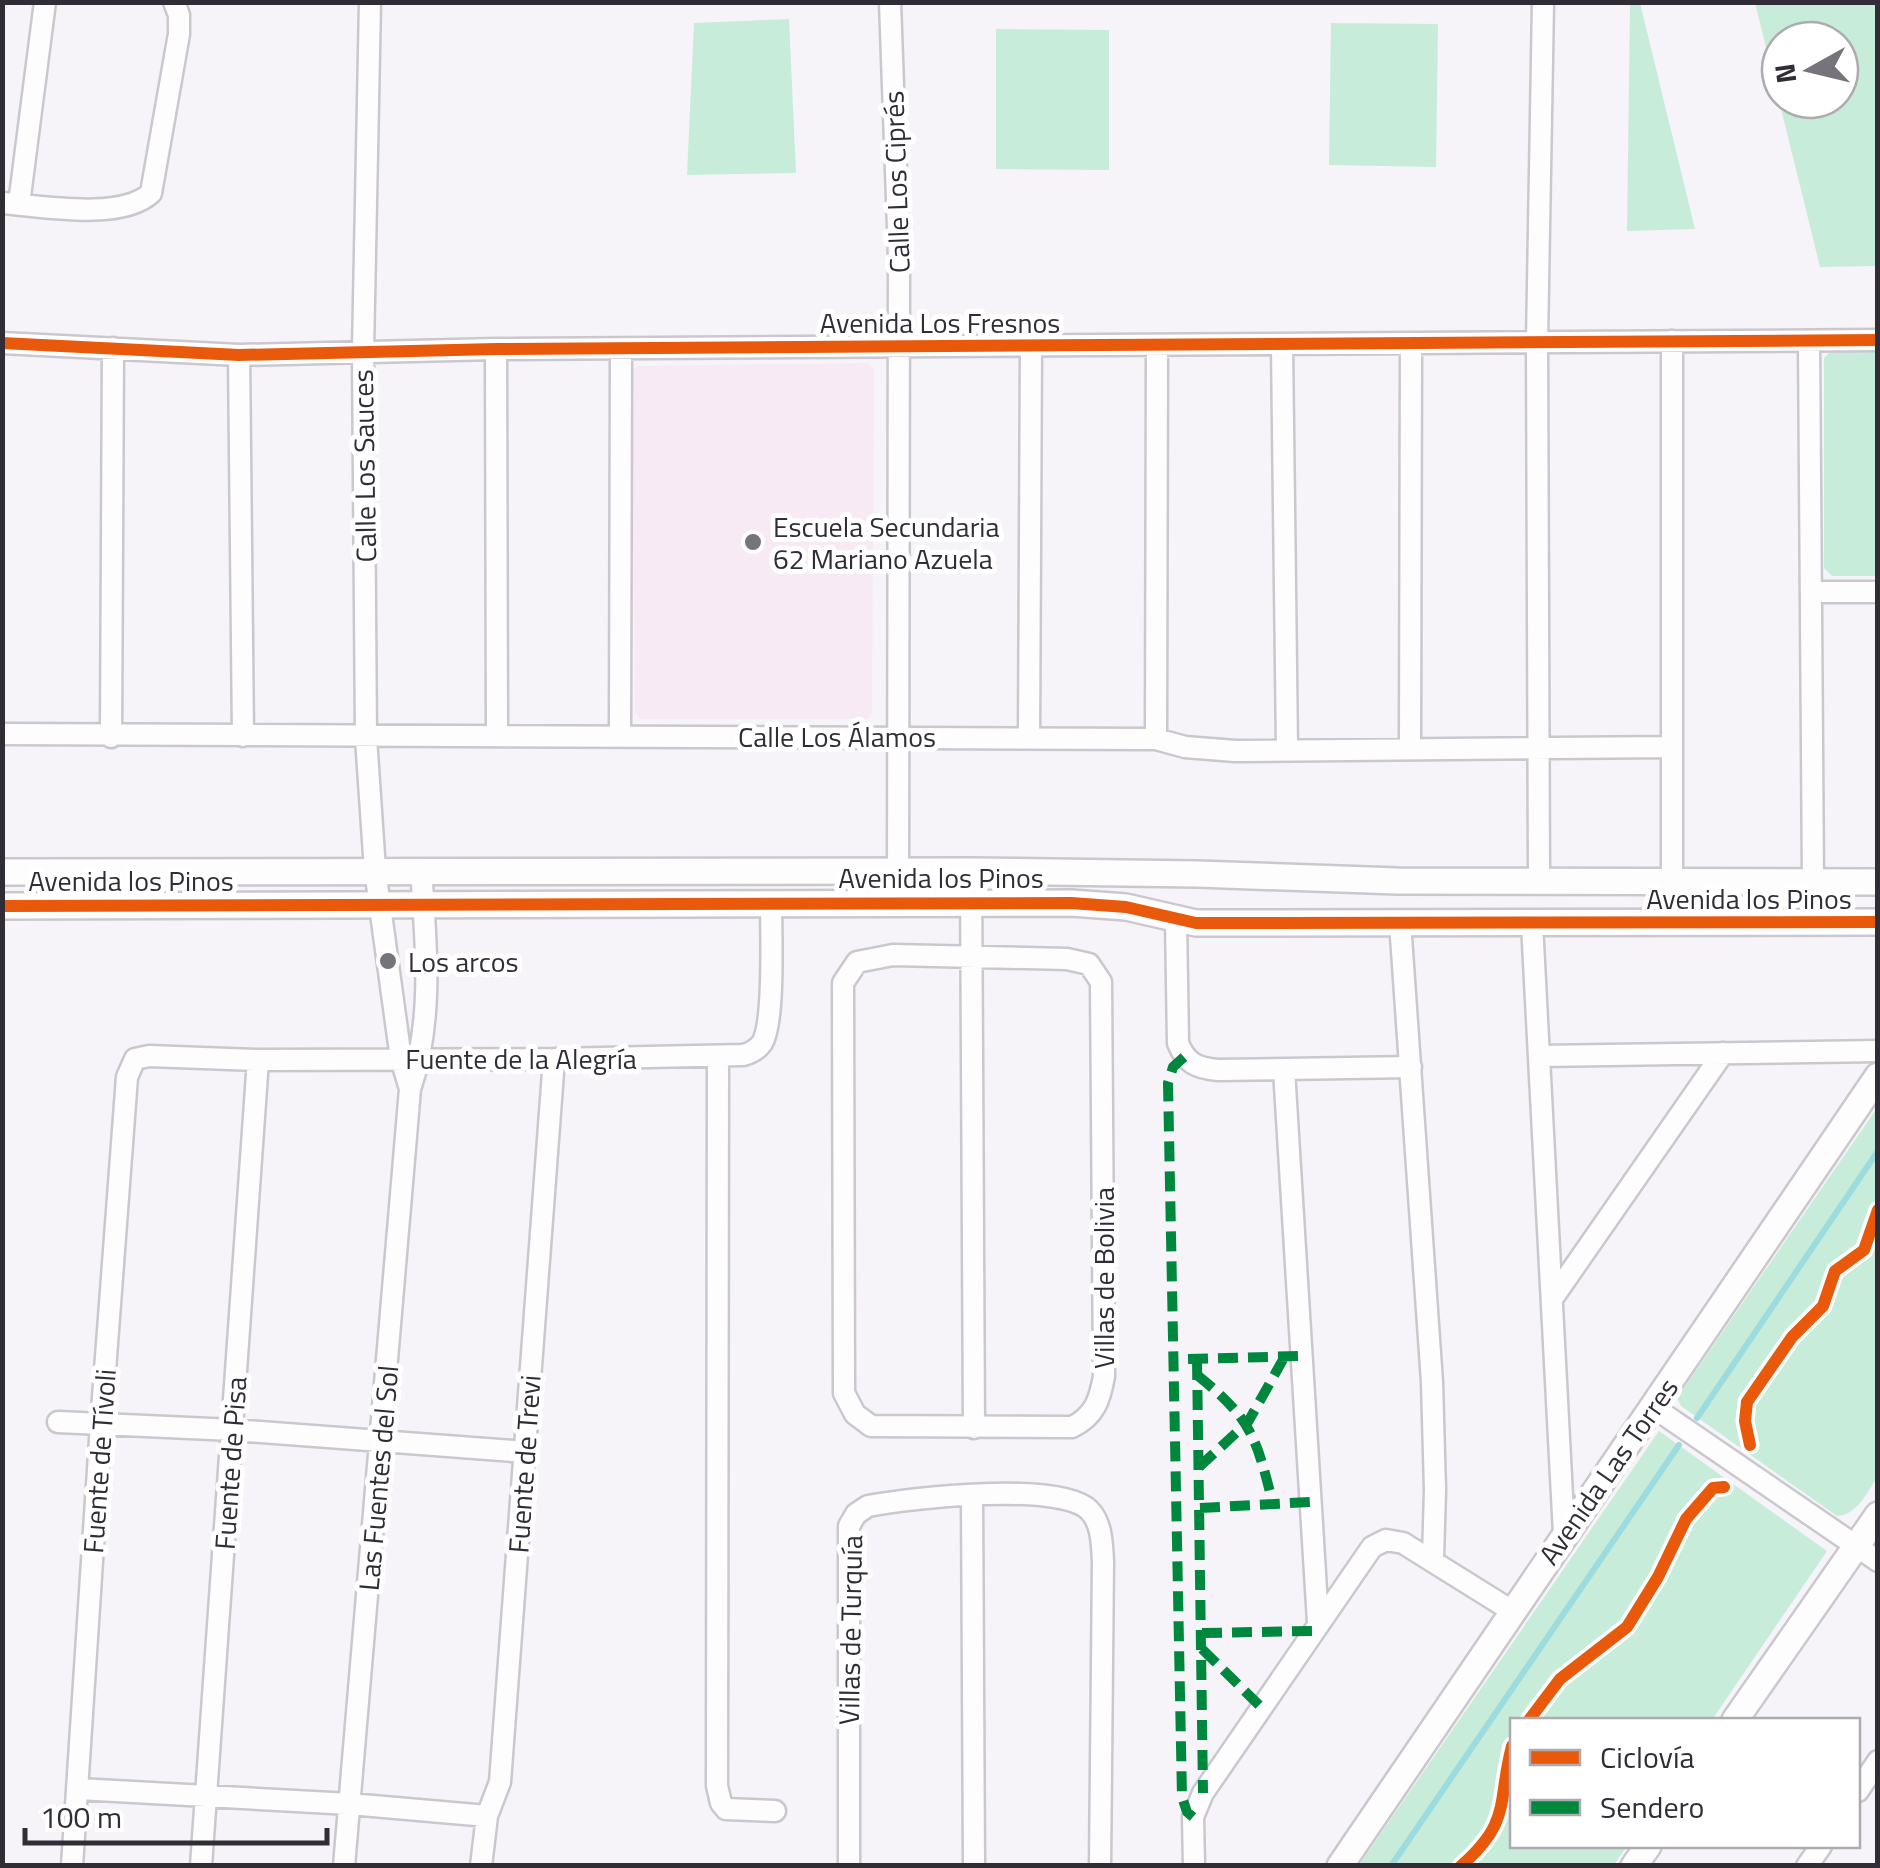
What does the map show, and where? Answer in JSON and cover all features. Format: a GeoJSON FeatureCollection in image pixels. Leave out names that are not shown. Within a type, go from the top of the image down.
{"type":"FeatureCollection","features":[{"type":"Feature","properties":{"kind":"street"},"geometry":{"type":"LineString","coordinates":[[45,2],[11,204],[110,209],[141,202],[150,193],[180,34],[174,2]]}},
{"type":"Feature","properties":{"kind":"street","name":"Calle Los Sauces"},"geometry":{"type":"LineString","coordinates":[[370,2],[363,351],[366,738],[380,903]]}},
{"type":"Feature","properties":{"kind":"street","name":"Calle Los Ciprés"},"geometry":{"type":"LineString","coordinates":[[890,2],[899,346],[898,902]]}},
{"type":"Feature","properties":{"kind":"street"},"geometry":{"type":"LineString","coordinates":[[1538,879],[1537,341],[1543,2]]}},
{"type":"Feature","properties":{"kind":"street","name":"Avenida Los Fresnos"},"geometry":{"type":"LineString","coordinates":[[2,343],[239,355],[1878,340]]}},
{"type":"Feature","properties":{"kind":"street"},"geometry":{"type":"LineString","coordinates":[[1672,341],[1672,880]]}},
{"type":"Feature","properties":{"kind":"street"},"geometry":{"type":"LineString","coordinates":[[1809,342],[1812,882]]}},
{"type":"Feature","properties":{"kind":"street"},"geometry":{"type":"LineString","coordinates":[[1410,747],[1411,343]]}},
{"type":"Feature","properties":{"kind":"street"},"geometry":{"type":"LineString","coordinates":[[1282,345],[1286,749]]}},
{"type":"Feature","properties":{"kind":"street"},"geometry":{"type":"LineString","coordinates":[[1029,738],[1032,346]]}},
{"type":"Feature","properties":{"kind":"street"},"geometry":{"type":"LineString","coordinates":[[1156,346],[1156,739]]}},
{"type":"Feature","properties":{"kind":"street"},"geometry":{"type":"LineString","coordinates":[[111,737],[113,348]]}},
{"type":"Feature","properties":{"kind":"street"},"geometry":{"type":"LineString","coordinates":[[496,350],[497,736]]}},
{"type":"Feature","properties":{"kind":"street"},"geometry":{"type":"LineString","coordinates":[[620,735],[621,350]]}},
{"type":"Feature","properties":{"kind":"street"},"geometry":{"type":"LineString","coordinates":[[239,355],[243,736]]}},
{"type":"Feature","properties":{"kind":"street"},"geometry":{"type":"LineString","coordinates":[[1811,592],[1878,592]]}},
{"type":"Feature","properties":{"kind":"street","name":"Calle Los Álamos"},"geometry":{"type":"LineString","coordinates":[[2,734],[1156,739],[1200,749],[1671,747]]}},
{"type":"Feature","properties":{"kind":"street","name":"Las Fuentes del Sol"},"geometry":{"type":"LineString","coordinates":[[344,1866],[410,1059],[427,951],[421,870]]}},
{"type":"Feature","properties":{"kind":"street","name":"Avenida los Pinos"},"geometry":{"type":"LineString","coordinates":[[2,872],[971,872],[1397,881],[1878,882]]}},
{"type":"Feature","properties":{"kind":"street"},"geometry":{"type":"LineString","coordinates":[[47,906],[48,872]]}},
{"type":"Feature","properties":{"kind":"street"},"geometry":{"type":"LineString","coordinates":[[971,872],[974,1428]]}},
{"type":"Feature","properties":{"kind":"street"},"geometry":{"type":"LineString","coordinates":[[1397,881],[1432,1382],[1433,1559]]}},
{"type":"Feature","properties":{"kind":"street","name":"Fuente de la Alegría"},"geometry":{"type":"LineString","coordinates":[[135,1060],[169,1056],[258,1060],[554,1059],[751,1052],[760,1047],[768,1014],[771,902]]}},
{"type":"Feature","properties":{"kind":"street","name":"Avenida los Pinos"},"geometry":{"type":"LineString","coordinates":[[2,906],[972,902],[1126,906],[1176,920],[1878,922]]}},
{"type":"Feature","properties":{"kind":"street","name":"Las Fuentes del Sol"},"geometry":{"type":"LineString","coordinates":[[380,903],[410,1059]]}},
{"type":"Feature","properties":{"kind":"street"},"geometry":{"type":"LineString","coordinates":[[1176,920],[1178,1042],[1184,1058],[1204,1069],[1411,1067]]}},
{"type":"Feature","properties":{"kind":"street"},"geometry":{"type":"LineString","coordinates":[[1532,924],[1564,1534]]}},
{"type":"Feature","properties":{"kind":"street","name":"Villas de Bolivia"},"geometry":{"type":"LineString","coordinates":[[972,956],[1067,959],[1088,964],[1097,971],[1101,982],[1104,1376],[1094,1410],[1072,1427],[871,1426],[855,1414],[844,1393],[843,983],[848,970],[867,958],[972,956]]}},
{"type":"Feature","properties":{"kind":"street"},"geometry":{"type":"LineString","coordinates":[[1539,1056],[1878,1051]]}},
{"type":"Feature","properties":{"kind":"street"},"geometry":{"type":"LineString","coordinates":[[1552,1298],[1723,1053]]}},
{"type":"Feature","properties":{"kind":"street"},"geometry":{"type":"LineString","coordinates":[[718,1056],[718,1786],[721,1802],[735,1811],[775,1811]]}},
{"type":"Feature","properties":{"kind":"street","name":"Fuente de Trevi"},"geometry":{"type":"LineString","coordinates":[[481,1866],[486,1816],[500,1782],[554,1059]]}},
{"type":"Feature","properties":{"kind":"street","name":"Fuente de Tívoli"},"geometry":{"type":"LineString","coordinates":[[72,1866],[127,1077],[135,1060]]}},
{"type":"Feature","properties":{"kind":"street","name":"Fuente de Pisa"},"geometry":{"type":"LineString","coordinates":[[201,1866],[258,1060]]}},
{"type":"Feature","properties":{"kind":"street"},"geometry":{"type":"LineString","coordinates":[[1284,1070],[1318,1622]]}},
{"type":"Feature","properties":{"kind":"street","name":"Avenida Las Torres"},"geometry":{"type":"LineString","coordinates":[[1340,1866],[1878,1076]]}},
{"type":"Feature","properties":{"kind":"street"},"geometry":{"type":"LineString","coordinates":[[1652,1407],[1867,1554]]}},
{"type":"Feature","properties":{"kind":"street"},"geometry":{"type":"LineString","coordinates":[[58,1422],[233,1430],[526,1452]]}},
{"type":"Feature","properties":{"kind":"street"},"geometry":{"type":"LineString","coordinates":[[972,1495],[974,1866]]}},
{"type":"Feature","properties":{"kind":"street","name":"Villas de Turquía"},"geometry":{"type":"LineString","coordinates":[[850,1866],[850,1526],[856,1514],[868,1506],[972,1495],[1053,1495],[1087,1508],[1098,1521],[1103,1562],[1100,1866]]}},
{"type":"Feature","properties":{"kind":"street"},"geometry":{"type":"LineString","coordinates":[[1738,1718],[1867,1554],[1878,1515]]}},
{"type":"Feature","properties":{"kind":"street"},"geometry":{"type":"LineString","coordinates":[[1194,1866],[1196,1805],[1318,1622],[1378,1543],[1403,1543],[1512,1611]]}},
{"type":"Feature","properties":{"kind":"street"},"geometry":{"type":"LineString","coordinates":[[1860,1787],[1878,1761]]}},
{"type":"Feature","properties":{"kind":"street"},"geometry":{"type":"LineString","coordinates":[[78,1789],[486,1816]]}},
{"type":"Feature","properties":{"kind":"shaded area","name":"Escuela Secundaria 62 Mariano Azuela"},"geometry":{"type":"Polygon","coordinates":[[[867,363],[874,370],[872,714],[868,719],[640,719],[635,712],[632,372],[637,366],[867,363]]]}},
{"type":"Feature","properties":{"kind":"green space"},"geometry":{"type":"Polygon","coordinates":[[[1630,3],[1640,3],[1695,229],[1627,231],[1630,3]]]}},
{"type":"Feature","properties":{"kind":"green space"},"geometry":{"type":"Polygon","coordinates":[[[1755,3],[1877,3],[1877,266],[1820,267],[1784,120],[1860,120],[1860,20],[1760,20],[1760,23],[1755,3]]]}},
{"type":"Feature","properties":{"kind":"green space"},"geometry":{"type":"Polygon","coordinates":[[[789,19],[796,173],[687,175],[694,23],[789,19]]]}},
{"type":"Feature","properties":{"kind":"green space"},"geometry":{"type":"Polygon","coordinates":[[[1331,23],[1438,24],[1436,167],[1329,165],[1331,23]]]}},
{"type":"Feature","properties":{"kind":"green space"},"geometry":{"type":"Polygon","coordinates":[[[996,29],[1109,30],[1109,170],[996,169],[996,29]]]}},
{"type":"Feature","properties":{"kind":"green space"},"geometry":{"type":"Polygon","coordinates":[[[1832,350],[1877,350],[1877,576],[1832,576],[1824,568],[1824,358],[1832,350]]]}},
{"type":"Feature","properties":{"kind":"green space"},"geometry":{"type":"Polygon","coordinates":[[[1877,1108],[1877,1477],[1856,1507],[1837,1516],[1681,1406],[1677,1398],[1877,1108]]]}},
{"type":"Feature","properties":{"kind":"green space"},"geometry":{"type":"Polygon","coordinates":[[[1659,1431],[1827,1551],[1713,1718],[1510,1718],[1510,1848],[1626,1848],[1614,1865],[1359,1865],[1659,1431]]]}},
{"type":"Feature","properties":{"kind":"waterway"},"geometry":{"type":"LineString","coordinates":[[1697,1418],[1878,1151]]}},
{"type":"Feature","properties":{"kind":"waterway"},"geometry":{"type":"LineString","coordinates":[[1391,1866],[1679,1445]]}},
{"type":"Feature","properties":{"kind":"marked path"},"geometry":{"type":"LineString","coordinates":[[1184,1057],[1173,1067],[1168,1083],[1182,1797],[1193,1817]]}},
{"type":"Feature","properties":{"kind":"marked path"},"geometry":{"type":"LineString","coordinates":[[1199,1467],[1248,1422],[1285,1356]]}},
{"type":"Feature","properties":{"kind":"marked path"},"geometry":{"type":"LineString","coordinates":[[1188,1359],[1301,1356]]}},
{"type":"Feature","properties":{"kind":"marked path"},"geometry":{"type":"LineString","coordinates":[[1197,1360],[1203,1793]]}},
{"type":"Feature","properties":{"kind":"marked path"},"geometry":{"type":"LineString","coordinates":[[1197,1375],[1241,1417],[1256,1445],[1273,1504]]}},
{"type":"Feature","properties":{"kind":"marked path"},"geometry":{"type":"LineString","coordinates":[[1200,1508],[1310,1502]]}},
{"type":"Feature","properties":{"kind":"marked path"},"geometry":{"type":"LineString","coordinates":[[1202,1633],[1312,1631]]}},
{"type":"Feature","properties":{"kind":"marked path"},"geometry":{"type":"LineString","coordinates":[[1202,1649],[1261,1707]]}},
{"type":"Feature","properties":{"kind":"cycle path"},"geometry":{"type":"LineString","coordinates":[[2,343],[239,355],[496,349],[1878,340]]}},
{"type":"Feature","properties":{"kind":"cycle path"},"geometry":{"type":"LineString","coordinates":[[2,906],[1071,903],[1126,907],[1196,923],[1878,922]]}},
{"type":"Feature","properties":{"kind":"cycle path"},"geometry":{"type":"LineString","coordinates":[[1750,1445],[1745,1421],[1747,1402],[1792,1337],[1823,1306],[1835,1271],[1864,1250],[1878,1210]]}},
{"type":"Feature","properties":{"kind":"cycle path"},"geometry":{"type":"LineString","coordinates":[[1531,1718],[1560,1679],[1627,1627],[1658,1577],[1686,1519],[1713,1488],[1724,1487]]}},
{"type":"Feature","properties":{"kind":"cycle path"},"geometry":{"type":"LineString","coordinates":[[1461,1866],[1496,1823],[1510,1757]]}},
{"type":"Feature","properties":{"kind":"place","name":"Escuela Secundaria 62 Mariano Azuela"},"geometry":{"type":"Point","coordinates":[753,542]}},
{"type":"Feature","properties":{"kind":"place","name":"Los arcos"},"geometry":{"type":"Point","coordinates":[388,961]}}]}
